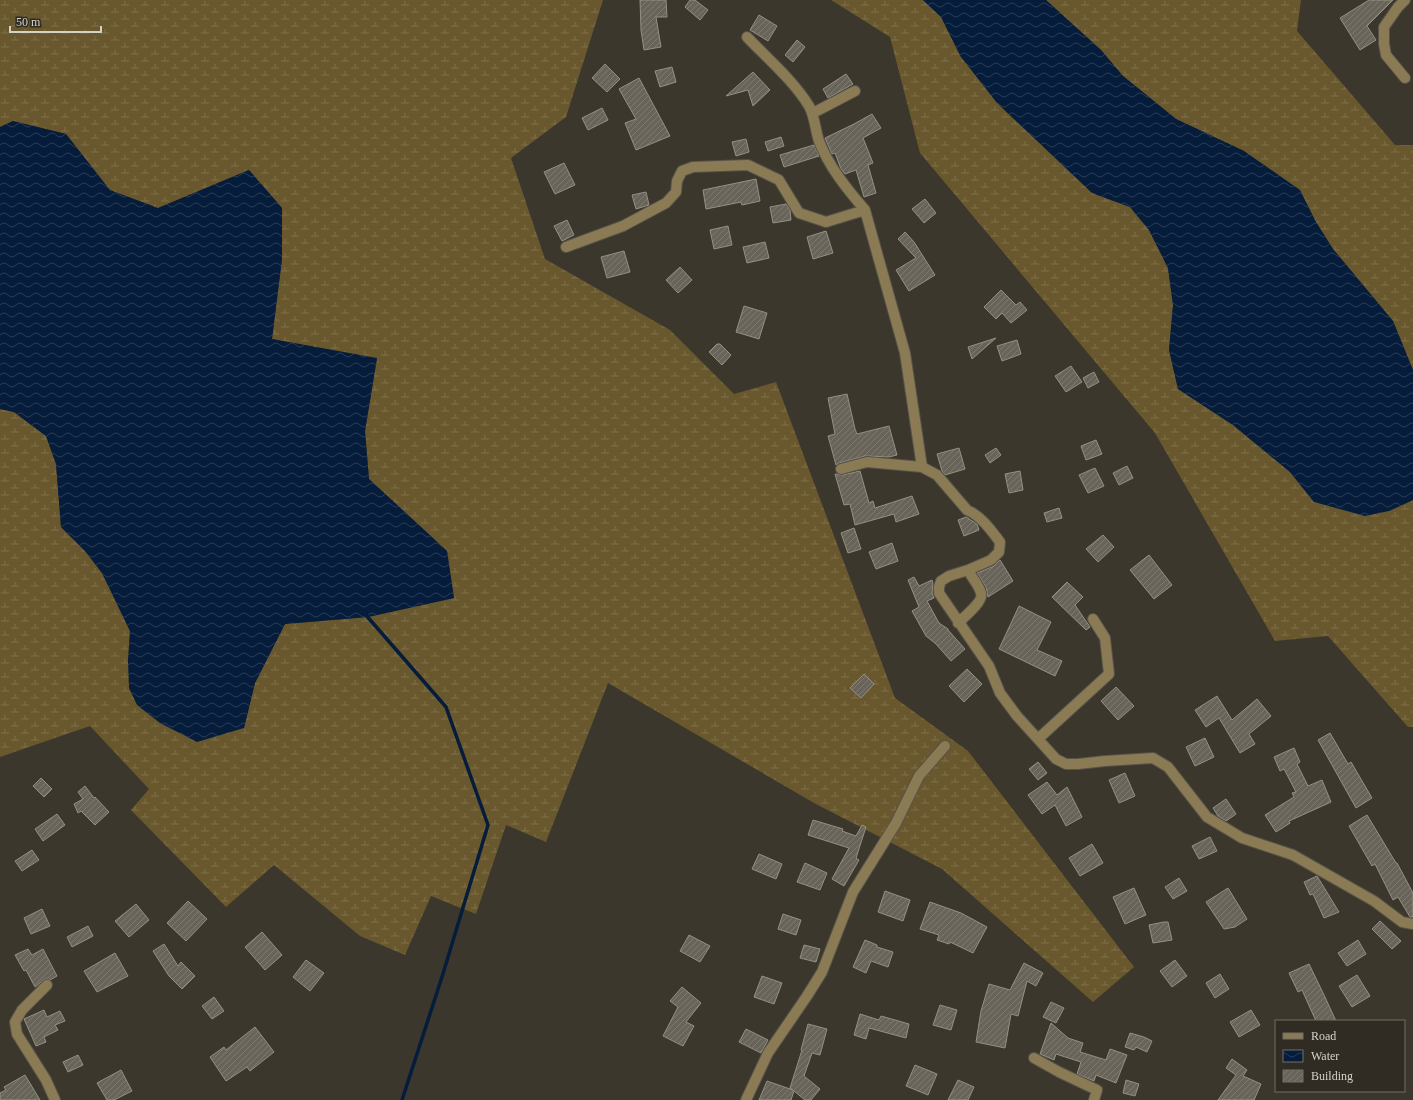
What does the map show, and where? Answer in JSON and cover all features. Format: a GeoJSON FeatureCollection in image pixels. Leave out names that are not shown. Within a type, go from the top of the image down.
{"type":"FeatureCollection","features":[{"type":"Feature","properties":{"kind":"street"},"geometry":{"type":"LineString","coordinates":[[1405,0],[1398,7],[1384,27],[1384,44],[1386,55],[1405,78]]}},
{"type":"Feature","properties":{"kind":"street"},"geometry":{"type":"LineString","coordinates":[[747,38],[788,79],[808,104],[813,113],[819,140],[826,157],[844,185],[865,210],[905,353],[922,467]]}},
{"type":"Feature","properties":{"kind":"street"},"geometry":{"type":"LineString","coordinates":[[813,113],[855,91]]}},
{"type":"Feature","properties":{"kind":"street"},"geometry":{"type":"LineString","coordinates":[[566,247],[623,226],[666,203],[676,192],[677,181],[682,171],[693,167],[748,165],[779,180],[799,213],[826,222],[865,210]]}},
{"type":"Feature","properties":{"kind":"street"},"geometry":{"type":"LineString","coordinates":[[841,469],[867,462],[922,467],[937,475],[967,510],[973,513],[988,526],[1000,542],[999,552],[991,560],[949,576],[941,581],[939,593],[988,666],[1000,693],[1017,716],[1039,738],[1056,759],[1066,764],[1078,764],[1153,758],[1168,767],[1207,817],[1242,838],[1293,855],[1374,901],[1402,922],[1413,924]]}},
{"type":"Feature","properties":{"kind":"street"},"geometry":{"type":"LineString","coordinates":[[958,623],[978,603],[981,597],[981,592],[968,570]]}},
{"type":"Feature","properties":{"kind":"street"},"geometry":{"type":"LineString","coordinates":[[1039,738],[1109,674],[1105,638],[1093,620]]}},
{"type":"Feature","properties":{"kind":"street"},"geometry":{"type":"LineString","coordinates":[[746,1100],[768,1053],[822,972],[853,892],[896,823],[919,776],[945,746]]}},
{"type":"Feature","properties":{"kind":"street"},"geometry":{"type":"LineString","coordinates":[[47,985],[22,1010],[15,1022],[17,1034],[46,1080],[55,1100]]}},
{"type":"Feature","properties":{"kind":"street"},"geometry":{"type":"LineString","coordinates":[[1034,1058],[1097,1090],[1094,1100]]}},
{"type":"Feature","properties":{"kind":"green space"},"geometry":{"type":"Polygon","coordinates":[[[0,0],[603,0],[566,117],[511,158],[545,259],[670,330],[734,394],[776,382],[895,698],[968,751],[1134,967],[1093,1002],[942,869],[814,803],[608,683],[546,842],[506,825],[476,914],[431,896],[405,955],[360,936],[274,865],[226,907],[131,810],[149,789],[90,726],[0,757],[0,409],[14,412],[46,436],[56,464],[61,527],[85,551],[102,573],[130,631],[128,661],[244,728],[255,683],[285,624],[368,617],[454,598],[447,551],[369,479],[365,431],[377,359],[272,339],[282,259],[282,208],[249,170],[158,208],[110,191],[66,134],[13,121],[0,127],[0,0]]]}},
{"type":"Feature","properties":{"kind":"green space"},"geometry":{"type":"Polygon","coordinates":[[[831,0],[923,0],[941,17],[961,57],[1092,193],[1130,207],[1149,230],[1168,268],[1173,305],[1169,350],[1178,389],[1233,425],[1290,472],[1314,502],[1389,511],[1413,500],[1413,727],[1408,727],[1328,636],[1275,641],[1155,433],[920,153],[890,37],[831,0]]]}},
{"type":"Feature","properties":{"kind":"green space"},"geometry":{"type":"Polygon","coordinates":[[[1046,0],[1301,0],[1297,31],[1395,145],[1413,145],[1413,370],[1393,321],[1333,249],[1316,222],[1244,151],[1176,119],[1123,76],[1101,50],[1046,0]]]}},
{"type":"Feature","properties":{"kind":"water"},"geometry":{"type":"Polygon","coordinates":[[[923,0],[1046,0],[1101,50],[1123,76],[1176,119],[1244,151],[1300,190],[1316,222],[1333,249],[1393,321],[1413,370],[1413,500],[1389,511],[1365,516],[1314,502],[1290,472],[1233,425],[1178,389],[1169,350],[1173,305],[1168,268],[1149,230],[1130,207],[1092,193],[997,103],[961,57],[941,17],[923,0]]]}},
{"type":"Feature","properties":{"kind":"water"},"geometry":{"type":"Polygon","coordinates":[[[13,121],[66,134],[110,190],[158,208],[249,170],[282,208],[282,259],[272,339],[377,358],[365,431],[369,479],[447,551],[454,598],[368,617],[285,624],[255,683],[244,728],[197,742],[160,723],[137,705],[129,688],[128,661],[130,631],[102,573],[85,551],[61,527],[56,464],[46,436],[14,412],[0,409],[0,127],[13,121]]]}},
{"type":"Feature","properties":{"kind":"building"},"geometry":{"type":"Polygon","coordinates":[[[640,0],[666,0],[667,17],[656,17],[661,47],[644,50],[641,30],[640,0]]]}},
{"type":"Feature","properties":{"kind":"building"},"geometry":{"type":"Polygon","coordinates":[[[690,0],[695,0],[708,10],[700,20],[685,7],[690,0]]]}},
{"type":"Feature","properties":{"kind":"building"},"geometry":{"type":"Polygon","coordinates":[[[1369,0],[1393,0],[1367,26],[1376,40],[1360,50],[1340,18],[1369,0]]]}},
{"type":"Feature","properties":{"kind":"building"},"geometry":{"type":"Polygon","coordinates":[[[759,15],[777,26],[768,41],[750,30],[759,15]]]}},
{"type":"Feature","properties":{"kind":"building"},"geometry":{"type":"Polygon","coordinates":[[[797,40],[805,47],[793,62],[785,55],[797,40]]]}},
{"type":"Feature","properties":{"kind":"building"},"geometry":{"type":"Polygon","coordinates":[[[605,64],[620,79],[607,92],[592,78],[605,64]]]}},
{"type":"Feature","properties":{"kind":"building"},"geometry":{"type":"Polygon","coordinates":[[[672,67],[676,82],[660,87],[655,71],[672,67]]]}},
{"type":"Feature","properties":{"kind":"building"},"geometry":{"type":"Polygon","coordinates":[[[753,72],[770,90],[753,106],[748,90],[726,96],[753,72]]]}},
{"type":"Feature","properties":{"kind":"building"},"geometry":{"type":"Polygon","coordinates":[[[846,74],[853,84],[828,98],[823,89],[846,74]]]}},
{"type":"Feature","properties":{"kind":"building"},"geometry":{"type":"Polygon","coordinates":[[[639,78],[670,136],[636,150],[625,123],[636,119],[619,89],[639,78]]]}},
{"type":"Feature","properties":{"kind":"building"},"geometry":{"type":"Polygon","coordinates":[[[602,108],[608,120],[588,130],[582,118],[602,108]]]}},
{"type":"Feature","properties":{"kind":"building"},"geometry":{"type":"Polygon","coordinates":[[[872,114],[881,128],[863,138],[873,163],[868,165],[876,193],[864,197],[856,170],[845,174],[841,169],[835,153],[832,154],[825,138],[872,114]]]}},
{"type":"Feature","properties":{"kind":"building"},"geometry":{"type":"Polygon","coordinates":[[[781,137],[784,146],[768,151],[765,142],[781,137]]]}},
{"type":"Feature","properties":{"kind":"building"},"geometry":{"type":"Polygon","coordinates":[[[746,139],[749,152],[736,156],[732,142],[746,139]]]}},
{"type":"Feature","properties":{"kind":"building"},"geometry":{"type":"Polygon","coordinates":[[[814,145],[819,156],[784,167],[780,155],[814,145]]]}},
{"type":"Feature","properties":{"kind":"building"},"geometry":{"type":"Polygon","coordinates":[[[564,163],[575,185],[555,194],[544,172],[564,163]]]}},
{"type":"Feature","properties":{"kind":"building"},"geometry":{"type":"Polygon","coordinates":[[[756,179],[760,201],[742,205],[741,202],[706,209],[703,190],[756,179]]]}},
{"type":"Feature","properties":{"kind":"building"},"geometry":{"type":"Polygon","coordinates":[[[646,192],[649,205],[636,209],[632,195],[646,192]]]}},
{"type":"Feature","properties":{"kind":"building"},"geometry":{"type":"Polygon","coordinates":[[[925,199],[936,213],[924,223],[912,209],[925,199]]]}},
{"type":"Feature","properties":{"kind":"building"},"geometry":{"type":"Polygon","coordinates":[[[786,204],[790,210],[791,220],[773,223],[770,207],[786,204]]]}},
{"type":"Feature","properties":{"kind":"building"},"geometry":{"type":"Polygon","coordinates":[[[567,220],[574,235],[562,241],[554,226],[567,220]]]}},
{"type":"Feature","properties":{"kind":"building"},"geometry":{"type":"Polygon","coordinates":[[[728,226],[732,245],[714,249],[710,230],[728,226]]]}},
{"type":"Feature","properties":{"kind":"building"},"geometry":{"type":"Polygon","coordinates":[[[826,231],[833,253],[813,259],[807,237],[826,231]]]}},
{"type":"Feature","properties":{"kind":"building"},"geometry":{"type":"Polygon","coordinates":[[[905,232],[914,242],[935,275],[909,291],[896,270],[916,258],[898,239],[905,232]]]}},
{"type":"Feature","properties":{"kind":"building"},"geometry":{"type":"Polygon","coordinates":[[[765,242],[769,258],[747,263],[743,247],[765,242]]]}},
{"type":"Feature","properties":{"kind":"building"},"geometry":{"type":"Polygon","coordinates":[[[624,251],[630,272],[607,278],[601,257],[624,251]]]}},
{"type":"Feature","properties":{"kind":"building"},"geometry":{"type":"Polygon","coordinates":[[[680,267],[692,280],[678,293],[666,280],[680,267]]]}},
{"type":"Feature","properties":{"kind":"building"},"geometry":{"type":"Polygon","coordinates":[[[1001,290],[1016,305],[1020,302],[1027,310],[1011,323],[1002,313],[996,319],[984,307],[1001,290]]]}},
{"type":"Feature","properties":{"kind":"building"},"geometry":{"type":"Polygon","coordinates":[[[744,306],[767,313],[759,339],[736,332],[744,306]]]}},
{"type":"Feature","properties":{"kind":"building"},"geometry":{"type":"Polygon","coordinates":[[[996,338],[972,359],[968,347],[996,338]]]}},
{"type":"Feature","properties":{"kind":"building"},"geometry":{"type":"Polygon","coordinates":[[[1017,340],[1021,354],[1002,361],[997,346],[1017,340]]]}},
{"type":"Feature","properties":{"kind":"building"},"geometry":{"type":"Polygon","coordinates":[[[717,344],[720,344],[731,355],[722,365],[709,352],[717,344]]]}},
{"type":"Feature","properties":{"kind":"building"},"geometry":{"type":"Polygon","coordinates":[[[1071,366],[1082,382],[1066,392],[1055,376],[1071,366]]]}},
{"type":"Feature","properties":{"kind":"building"},"geometry":{"type":"Polygon","coordinates":[[[1094,372],[1099,382],[1088,388],[1083,378],[1094,372]]]}},
{"type":"Feature","properties":{"kind":"building"},"geometry":{"type":"Polygon","coordinates":[[[847,394],[857,434],[889,426],[897,455],[889,457],[865,456],[836,465],[828,436],[835,434],[828,398],[847,394]]]}},
{"type":"Feature","properties":{"kind":"building"},"geometry":{"type":"Polygon","coordinates":[[[1096,440],[1102,454],[1086,460],[1081,446],[1096,440]]]}},
{"type":"Feature","properties":{"kind":"building"},"geometry":{"type":"Polygon","coordinates":[[[959,448],[965,469],[945,475],[942,471],[937,454],[959,448]]]}},
{"type":"Feature","properties":{"kind":"building"},"geometry":{"type":"Polygon","coordinates":[[[996,448],[1001,455],[990,463],[985,455],[996,448]]]}},
{"type":"Feature","properties":{"kind":"building"},"geometry":{"type":"Polygon","coordinates":[[[1127,466],[1133,478],[1119,485],[1113,473],[1127,466]]]}},
{"type":"Feature","properties":{"kind":"building"},"geometry":{"type":"Polygon","coordinates":[[[1095,468],[1104,486],[1088,493],[1079,475],[1095,468]]]}},
{"type":"Feature","properties":{"kind":"building"},"geometry":{"type":"Polygon","coordinates":[[[860,471],[869,503],[873,501],[875,508],[912,496],[919,514],[896,522],[894,514],[855,525],[850,504],[844,505],[835,474],[842,475],[860,471]]]}},
{"type":"Feature","properties":{"kind":"building"},"geometry":{"type":"Polygon","coordinates":[[[1020,471],[1023,490],[1009,493],[1005,474],[1020,471]]]}},
{"type":"Feature","properties":{"kind":"building"},"geometry":{"type":"Polygon","coordinates":[[[1059,508],[1062,518],[1047,522],[1044,513],[1059,508]]]}},
{"type":"Feature","properties":{"kind":"building"},"geometry":{"type":"Polygon","coordinates":[[[966,517],[977,524],[979,530],[964,536],[958,520],[966,517]]]}},
{"type":"Feature","properties":{"kind":"building"},"geometry":{"type":"Polygon","coordinates":[[[854,528],[861,549],[848,553],[841,533],[854,528]]]}},
{"type":"Feature","properties":{"kind":"building"},"geometry":{"type":"Polygon","coordinates":[[[1103,535],[1114,547],[1098,562],[1086,549],[1103,535]]]}},
{"type":"Feature","properties":{"kind":"building"},"geometry":{"type":"Polygon","coordinates":[[[892,543],[898,561],[876,569],[869,552],[892,543]]]}},
{"type":"Feature","properties":{"kind":"building"},"geometry":{"type":"Polygon","coordinates":[[[1149,555],[1172,585],[1154,599],[1130,570],[1149,555]]]}},
{"type":"Feature","properties":{"kind":"building"},"geometry":{"type":"Polygon","coordinates":[[[1000,560],[1013,581],[988,597],[986,587],[977,573],[994,566],[1000,560]]]}},
{"type":"Feature","properties":{"kind":"building"},"geometry":{"type":"Polygon","coordinates":[[[914,577],[919,586],[932,580],[932,593],[934,598],[927,601],[939,623],[948,629],[965,649],[951,661],[936,644],[926,636],[912,611],[919,607],[908,580],[914,577]]]}},
{"type":"Feature","properties":{"kind":"building"},"geometry":{"type":"Polygon","coordinates":[[[1067,582],[1083,597],[1075,605],[1090,627],[1086,630],[1052,597],[1067,582]]]}},
{"type":"Feature","properties":{"kind":"building"},"geometry":{"type":"Polygon","coordinates":[[[1019,606],[1051,622],[1037,650],[1062,661],[1055,676],[999,649],[1019,606]]]}},
{"type":"Feature","properties":{"kind":"building"},"geometry":{"type":"Polygon","coordinates":[[[967,669],[982,684],[964,702],[949,686],[967,669]]]}},
{"type":"Feature","properties":{"kind":"building"},"geometry":{"type":"Polygon","coordinates":[[[864,674],[874,684],[861,698],[850,688],[864,674]]]}},
{"type":"Feature","properties":{"kind":"building"},"geometry":{"type":"Polygon","coordinates":[[[1116,687],[1134,706],[1118,720],[1101,701],[1116,687]]]}},
{"type":"Feature","properties":{"kind":"building"},"geometry":{"type":"Polygon","coordinates":[[[1217,696],[1232,720],[1257,699],[1271,716],[1249,734],[1255,744],[1240,753],[1219,718],[1206,727],[1195,710],[1217,696]]]}},
{"type":"Feature","properties":{"kind":"building"},"geometry":{"type":"Polygon","coordinates":[[[1330,733],[1348,764],[1351,762],[1372,798],[1356,808],[1318,740],[1330,733]]]}},
{"type":"Feature","properties":{"kind":"building"},"geometry":{"type":"Polygon","coordinates":[[[1205,738],[1214,757],[1195,766],[1186,747],[1205,738]]]}},
{"type":"Feature","properties":{"kind":"building"},"geometry":{"type":"Polygon","coordinates":[[[1294,748],[1300,762],[1297,764],[1308,786],[1322,780],[1331,802],[1289,821],[1290,823],[1276,832],[1265,815],[1294,797],[1292,793],[1296,792],[1284,769],[1280,771],[1274,757],[1294,748]]]}},
{"type":"Feature","properties":{"kind":"building"},"geometry":{"type":"Polygon","coordinates":[[[1038,762],[1047,773],[1038,780],[1029,769],[1038,762]]]}},
{"type":"Feature","properties":{"kind":"building"},"geometry":{"type":"Polygon","coordinates":[[[1125,773],[1135,796],[1119,803],[1109,780],[1125,773]]]}},
{"type":"Feature","properties":{"kind":"building"},"geometry":{"type":"Polygon","coordinates":[[[41,778],[52,789],[44,797],[33,786],[41,778]]]}},
{"type":"Feature","properties":{"kind":"building"},"geometry":{"type":"Polygon","coordinates":[[[1047,782],[1057,795],[1067,787],[1082,817],[1066,826],[1055,805],[1042,814],[1028,795],[1047,782]]]}},
{"type":"Feature","properties":{"kind":"building"},"geometry":{"type":"Polygon","coordinates":[[[85,786],[94,798],[95,797],[109,812],[95,825],[81,811],[78,813],[74,804],[83,799],[78,792],[85,786]]]}},
{"type":"Feature","properties":{"kind":"building"},"geometry":{"type":"Polygon","coordinates":[[[1226,799],[1236,814],[1226,821],[1218,816],[1213,808],[1226,799]]]}},
{"type":"Feature","properties":{"kind":"building"},"geometry":{"type":"Polygon","coordinates":[[[57,814],[65,825],[43,841],[35,829],[57,814]]]}},
{"type":"Feature","properties":{"kind":"building"},"geometry":{"type":"Polygon","coordinates":[[[1367,815],[1397,863],[1413,893],[1413,917],[1410,917],[1398,897],[1393,900],[1375,864],[1372,866],[1349,826],[1367,815]]]}},
{"type":"Feature","properties":{"kind":"building"},"geometry":{"type":"Polygon","coordinates":[[[813,820],[843,829],[842,831],[856,836],[862,825],[866,827],[856,858],[859,860],[844,886],[832,879],[849,848],[808,835],[813,820]]]}},
{"type":"Feature","properties":{"kind":"building"},"geometry":{"type":"Polygon","coordinates":[[[1210,837],[1217,851],[1199,859],[1192,846],[1210,837]]]}},
{"type":"Feature","properties":{"kind":"building"},"geometry":{"type":"Polygon","coordinates":[[[1092,844],[1103,863],[1080,876],[1069,858],[1092,844]]]}},
{"type":"Feature","properties":{"kind":"building"},"geometry":{"type":"Polygon","coordinates":[[[32,850],[39,860],[22,871],[15,861],[32,850]]]}},
{"type":"Feature","properties":{"kind":"building"},"geometry":{"type":"Polygon","coordinates":[[[759,854],[782,864],[776,879],[752,869],[759,854]]]}},
{"type":"Feature","properties":{"kind":"building"},"geometry":{"type":"Polygon","coordinates":[[[805,863],[827,873],[820,890],[797,882],[805,863]]]}},
{"type":"Feature","properties":{"kind":"building"},"geometry":{"type":"Polygon","coordinates":[[[1317,876],[1339,912],[1324,918],[1313,894],[1310,895],[1304,882],[1317,876]]]}},
{"type":"Feature","properties":{"kind":"building"},"geometry":{"type":"Polygon","coordinates":[[[1179,878],[1187,891],[1173,899],[1165,887],[1179,878]]]}},
{"type":"Feature","properties":{"kind":"building"},"geometry":{"type":"Polygon","coordinates":[[[1134,888],[1146,915],[1125,924],[1113,897],[1134,888]]]}},
{"type":"Feature","properties":{"kind":"building"},"geometry":{"type":"Polygon","coordinates":[[[1228,888],[1247,919],[1235,927],[1224,929],[1206,902],[1228,888]]]}},
{"type":"Feature","properties":{"kind":"building"},"geometry":{"type":"Polygon","coordinates":[[[885,891],[910,900],[903,921],[878,912],[885,891]]]}},
{"type":"Feature","properties":{"kind":"building"},"geometry":{"type":"Polygon","coordinates":[[[188,901],[207,919],[186,941],[167,923],[188,901]]]}},
{"type":"Feature","properties":{"kind":"building"},"geometry":{"type":"Polygon","coordinates":[[[930,902],[961,913],[987,927],[973,953],[950,942],[949,944],[937,940],[939,935],[920,929],[930,902]]]}},
{"type":"Feature","properties":{"kind":"building"},"geometry":{"type":"Polygon","coordinates":[[[136,904],[149,920],[129,937],[115,921],[136,904]]]}},
{"type":"Feature","properties":{"kind":"building"},"geometry":{"type":"Polygon","coordinates":[[[42,909],[50,926],[31,934],[24,918],[42,909]]]}},
{"type":"Feature","properties":{"kind":"building"},"geometry":{"type":"Polygon","coordinates":[[[783,914],[801,920],[796,935],[778,929],[783,914]]]}},
{"type":"Feature","properties":{"kind":"building"},"geometry":{"type":"Polygon","coordinates":[[[1380,921],[1401,941],[1392,949],[1372,929],[1380,921]]]}},
{"type":"Feature","properties":{"kind":"building"},"geometry":{"type":"Polygon","coordinates":[[[1168,922],[1172,940],[1153,943],[1149,925],[1168,922]]]}},
{"type":"Feature","properties":{"kind":"building"},"geometry":{"type":"Polygon","coordinates":[[[88,926],[93,936],[72,947],[67,937],[88,926]]]}},
{"type":"Feature","properties":{"kind":"building"},"geometry":{"type":"Polygon","coordinates":[[[262,932],[282,955],[265,970],[245,947],[262,932]]]}},
{"type":"Feature","properties":{"kind":"building"},"geometry":{"type":"Polygon","coordinates":[[[689,935],[710,946],[700,962],[680,951],[689,935]]]}},
{"type":"Feature","properties":{"kind":"building"},"geometry":{"type":"Polygon","coordinates":[[[865,940],[877,945],[877,947],[893,952],[888,967],[871,961],[866,973],[853,967],[865,940]]]}},
{"type":"Feature","properties":{"kind":"building"},"geometry":{"type":"Polygon","coordinates":[[[1358,940],[1366,954],[1347,966],[1338,953],[1358,940]]]}},
{"type":"Feature","properties":{"kind":"building"},"geometry":{"type":"Polygon","coordinates":[[[164,944],[178,966],[181,962],[195,976],[182,989],[169,976],[153,951],[164,944]]]}},
{"type":"Feature","properties":{"kind":"building"},"geometry":{"type":"Polygon","coordinates":[[[804,945],[820,949],[816,962],[800,958],[804,945]]]}},
{"type":"Feature","properties":{"kind":"building"},"geometry":{"type":"Polygon","coordinates":[[[28,949],[32,955],[43,949],[57,976],[50,980],[45,979],[35,987],[26,970],[24,971],[15,955],[28,949]]]}},
{"type":"Feature","properties":{"kind":"building"},"geometry":{"type":"Polygon","coordinates":[[[115,953],[128,976],[97,992],[84,971],[115,953]]]}},
{"type":"Feature","properties":{"kind":"building"},"geometry":{"type":"Polygon","coordinates":[[[306,960],[324,973],[310,991],[293,977],[306,960]]]}},
{"type":"Feature","properties":{"kind":"building"},"geometry":{"type":"Polygon","coordinates":[[[1175,960],[1187,976],[1172,987],[1160,971],[1175,960]]]}},
{"type":"Feature","properties":{"kind":"building"},"geometry":{"type":"Polygon","coordinates":[[[1024,963],[1043,973],[1036,986],[1027,981],[1018,1016],[1011,1014],[1005,1048],[976,1042],[981,1011],[989,984],[1010,990],[1024,963]]]}},
{"type":"Feature","properties":{"kind":"building"},"geometry":{"type":"Polygon","coordinates":[[[1309,964],[1336,1020],[1316,1020],[1302,990],[1298,992],[1289,973],[1309,964]]]}},
{"type":"Feature","properties":{"kind":"building"},"geometry":{"type":"Polygon","coordinates":[[[1220,974],[1229,989],[1215,998],[1206,983],[1220,974]]]}},
{"type":"Feature","properties":{"kind":"building"},"geometry":{"type":"Polygon","coordinates":[[[1357,975],[1370,996],[1352,1007],[1339,986],[1357,975]]]}},
{"type":"Feature","properties":{"kind":"building"},"geometry":{"type":"Polygon","coordinates":[[[762,976],[782,983],[774,1004],[754,997],[762,976]]]}},
{"type":"Feature","properties":{"kind":"building"},"geometry":{"type":"Polygon","coordinates":[[[682,987],[701,1003],[686,1022],[694,1026],[683,1046],[663,1036],[678,1007],[670,1001],[682,987]]]}},
{"type":"Feature","properties":{"kind":"building"},"geometry":{"type":"Polygon","coordinates":[[[214,997],[224,1011],[212,1019],[202,1006],[214,997]]]}},
{"type":"Feature","properties":{"kind":"building"},"geometry":{"type":"Polygon","coordinates":[[[1051,1002],[1064,1008],[1056,1023],[1043,1017],[1051,1002]]]}},
{"type":"Feature","properties":{"kind":"building"},"geometry":{"type":"Polygon","coordinates":[[[940,1005],[957,1010],[951,1030],[933,1025],[940,1005]]]}},
{"type":"Feature","properties":{"kind":"building"},"geometry":{"type":"Polygon","coordinates":[[[44,1010],[47,1017],[60,1011],[65,1021],[55,1025],[58,1030],[44,1037],[46,1042],[36,1046],[24,1019],[44,1010]]]}},
{"type":"Feature","properties":{"kind":"building"},"geometry":{"type":"Polygon","coordinates":[[[1251,1010],[1260,1025],[1239,1037],[1230,1022],[1251,1010]]]}},
{"type":"Feature","properties":{"kind":"building"},"geometry":{"type":"Polygon","coordinates":[[[860,1014],[879,1020],[881,1016],[909,1024],[906,1038],[869,1028],[866,1039],[854,1035],[860,1014]]]}},
{"type":"Feature","properties":{"kind":"building"},"geometry":{"type":"Polygon","coordinates":[[[1051,1023],[1068,1038],[1083,1043],[1080,1052],[1106,1060],[1110,1049],[1127,1055],[1116,1083],[1096,1075],[1094,1081],[1077,1074],[1081,1062],[1056,1054],[1054,1060],[1040,1054],[1051,1023]]]}},
{"type":"Feature","properties":{"kind":"building"},"geometry":{"type":"Polygon","coordinates":[[[808,1024],[827,1029],[820,1055],[812,1053],[804,1076],[820,1089],[811,1100],[805,1100],[794,1091],[791,1100],[759,1100],[767,1081],[793,1090],[790,1088],[802,1050],[808,1024]]]}},
{"type":"Feature","properties":{"kind":"building"},"geometry":{"type":"Polygon","coordinates":[[[255,1027],[274,1052],[250,1071],[247,1067],[226,1081],[210,1057],[224,1047],[226,1050],[255,1027]]]}},
{"type":"Feature","properties":{"kind":"building"},"geometry":{"type":"Polygon","coordinates":[[[746,1029],[768,1040],[761,1053],[739,1042],[746,1029]]]}},
{"type":"Feature","properties":{"kind":"building"},"geometry":{"type":"Polygon","coordinates":[[[1130,1033],[1152,1041],[1147,1052],[1136,1047],[1134,1050],[1125,1047],[1130,1033]]]}},
{"type":"Feature","properties":{"kind":"building"},"geometry":{"type":"Polygon","coordinates":[[[78,1055],[83,1065],[68,1072],[63,1062],[78,1055]]]}},
{"type":"Feature","properties":{"kind":"building"},"geometry":{"type":"Polygon","coordinates":[[[1232,1059],[1247,1070],[1243,1076],[1261,1084],[1254,1100],[1218,1100],[1236,1075],[1226,1068],[1232,1059]]]}},
{"type":"Feature","properties":{"kind":"building"},"geometry":{"type":"Polygon","coordinates":[[[915,1065],[937,1074],[928,1095],[906,1086],[915,1065]]]}},
{"type":"Feature","properties":{"kind":"building"},"geometry":{"type":"Polygon","coordinates":[[[121,1070],[132,1091],[114,1100],[107,1100],[97,1083],[121,1070]]]}},
{"type":"Feature","properties":{"kind":"building"},"geometry":{"type":"Polygon","coordinates":[[[25,1075],[40,1100],[0,1100],[0,1093],[6,1090],[4,1087],[25,1075]]]}},
{"type":"Feature","properties":{"kind":"building"},"geometry":{"type":"Polygon","coordinates":[[[958,1080],[974,1087],[968,1100],[948,1100],[958,1080]]]}},
{"type":"Feature","properties":{"kind":"building"},"geometry":{"type":"Polygon","coordinates":[[[1126,1080],[1139,1084],[1135,1096],[1123,1093],[1126,1080]]]}},
{"type":"Feature","properties":{"kind":"waterway"},"geometry":{"type":"LineString","coordinates":[[365,614],[446,707],[488,825],[442,977],[402,1100]]}}]}
